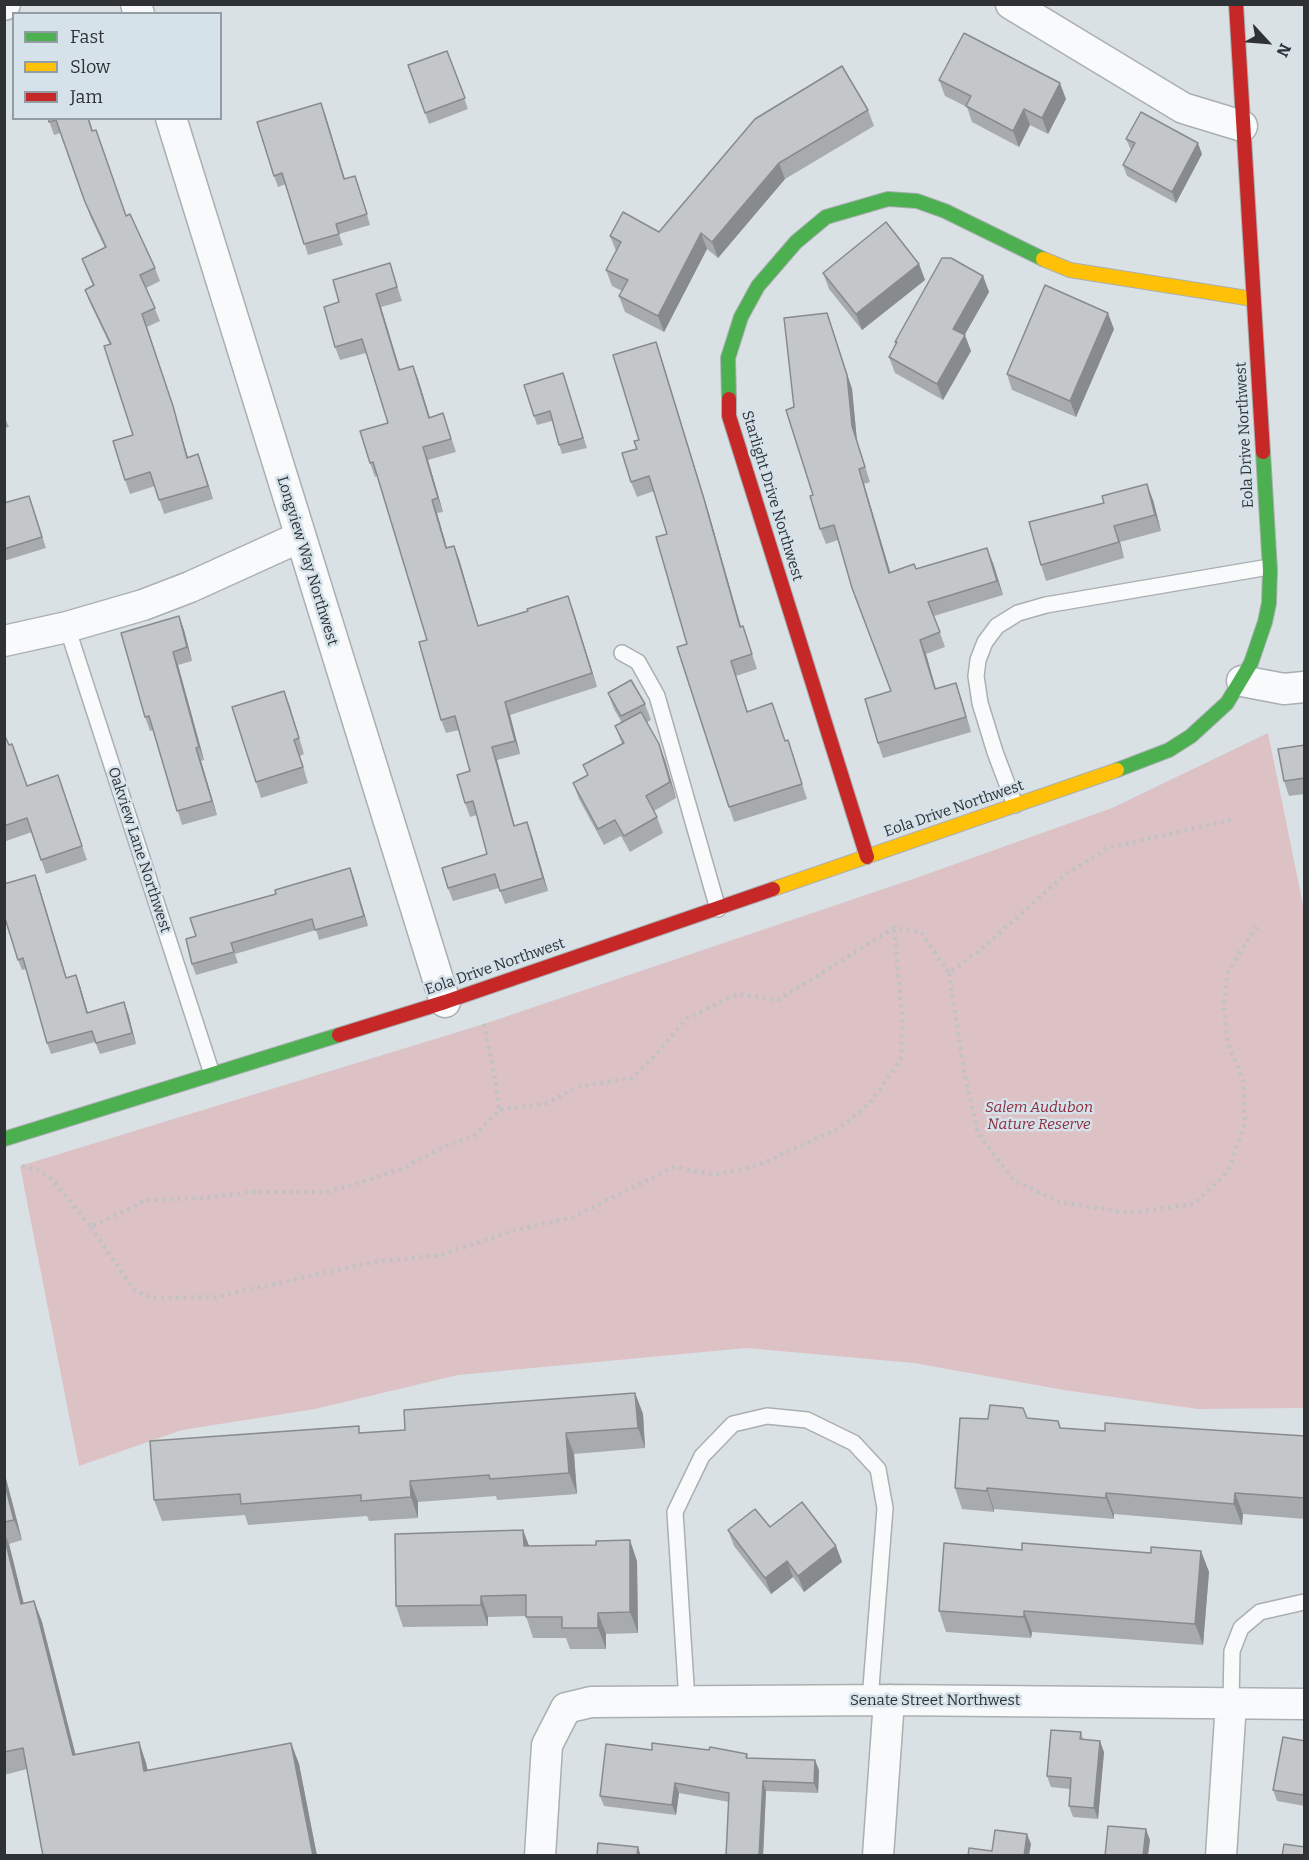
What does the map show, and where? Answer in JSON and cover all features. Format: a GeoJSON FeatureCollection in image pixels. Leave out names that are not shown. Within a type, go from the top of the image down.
{"type":"FeatureCollection","features":[{"type":"Feature","properties":{"kind":"main road","name":"Eola Drive Northwest"},"geometry":{"type":"LineString","coordinates":[[4,1139],[445,1002],[718,909],[1142,761],[1169,750],[1209,721],[1227,704],[1242,681],[1251,663],[1269,603],[1269,567],[1236,4]]}},
{"type":"Feature","properties":{"kind":"main road","name":"Starlight Drive Northwest"},"geometry":{"type":"LineString","coordinates":[[867,857],[729,416],[728,358],[741,317],[758,286],[796,242],[826,217],[888,199],[917,201],[945,211],[1014,246],[1070,270],[1253,299]]}},
{"type":"Feature","properties":{"kind":"street"},"geometry":{"type":"LineString","coordinates":[[1011,4],[1183,108],[1242,126]]}},
{"type":"Feature","properties":{"kind":"street","name":"Longview Way Northwest"},"geometry":{"type":"LineString","coordinates":[[172,120],[445,1002]]}},
{"type":"Feature","properties":{"kind":"street"},"geometry":{"type":"LineString","coordinates":[[4,641],[67,627],[143,605],[190,587],[300,537]]}},
{"type":"Feature","properties":{"kind":"street"},"geometry":{"type":"LineString","coordinates":[[1242,681],[1284,689],[1305,687]]}},
{"type":"Feature","properties":{"kind":"street"},"geometry":{"type":"LineString","coordinates":[[878,1856],[880,1700]]}},
{"type":"Feature","properties":{"kind":"street","name":"Senate Street Northwest"},"geometry":{"type":"LineString","coordinates":[[540,1856],[547,1745],[566,1708],[591,1702],[880,1700],[1305,1704]]}},
{"type":"Feature","properties":{"kind":"street"},"geometry":{"type":"LineString","coordinates":[[1221,1856],[1231,1703]]}},
{"type":"Feature","properties":{"kind":"lane"},"geometry":{"type":"LineString","coordinates":[[1015,805],[983,713],[976,676],[978,660],[985,642],[997,626],[1018,613],[1046,605],[1269,567]]}},
{"type":"Feature","properties":{"kind":"lane","name":"Oakview Lane Northwest"},"geometry":{"type":"LineString","coordinates":[[67,627],[212,1074]]}},
{"type":"Feature","properties":{"kind":"lane"},"geometry":{"type":"LineString","coordinates":[[622,653],[638,662],[657,696],[718,909]]}},
{"type":"Feature","properties":{"kind":"lane"},"geometry":{"type":"LineString","coordinates":[[687,1701],[675,1512],[702,1456],[733,1424],[767,1416],[807,1420],[854,1443],[878,1469],[885,1508],[880,1700]]}},
{"type":"Feature","properties":{"kind":"lane"},"geometry":{"type":"LineString","coordinates":[[1231,1703],[1233,1651],[1241,1628],[1260,1612],[1305,1602]]}},
{"type":"Feature","properties":{"kind":"path"},"geometry":{"type":"LineString","coordinates":[[949,973],[985,946],[1067,873],[1108,848],[1235,819]]}},
{"type":"Feature","properties":{"kind":"path"},"geometry":{"type":"LineString","coordinates":[[92,1227],[146,1200],[204,1198],[261,1192],[326,1192],[403,1167],[443,1147],[474,1137],[499,1110],[548,1103],[577,1087],[632,1078],[651,1060],[687,1018],[738,994],[778,1000],[894,928],[921,932],[949,973],[964,1071],[978,1133],[1013,1180],[1060,1202],[1129,1212],[1194,1204],[1228,1171],[1245,1123],[1243,1079],[1228,1044],[1224,1007],[1227,975],[1257,927]]}},
{"type":"Feature","properties":{"kind":"path"},"geometry":{"type":"LineString","coordinates":[[20,1166],[38,1170],[52,1179],[92,1227],[132,1289],[150,1298],[215,1297],[374,1262],[441,1255],[512,1231],[573,1217],[674,1167],[715,1175],[756,1166],[838,1129],[870,1103],[901,1059],[902,1014],[894,928]]}},
{"type":"Feature","properties":{"kind":"path"},"geometry":{"type":"LineString","coordinates":[[484,1024],[499,1110]]}},
{"type":"Feature","properties":{"kind":"green space","name":"Salem Audubon Nature Reserve"},"geometry":{"type":"Polygon","coordinates":[[[1268,733],[1304,910],[1304,1408],[1198,1409],[1064,1390],[914,1363],[746,1348],[458,1375],[315,1409],[182,1430],[79,1466],[20,1166],[484,1024],[916,878],[1112,808],[1268,733]]]}},
{"type":"Feature","properties":{"kind":"building"},"geometry":{"type":"Polygon","coordinates":[[[964,33],[1060,83],[1042,118],[1024,109],[1013,131],[966,106],[971,96],[939,80],[964,33]]]}},
{"type":"Feature","properties":{"kind":"building"},"geometry":{"type":"Polygon","coordinates":[[[447,51],[465,98],[425,113],[408,65],[447,51]]]}},
{"type":"Feature","properties":{"kind":"building"},"geometry":{"type":"Polygon","coordinates":[[[842,66],[868,110],[779,163],[712,242],[701,233],[658,316],[619,296],[628,280],[606,270],[621,242],[610,236],[623,212],[659,232],[755,119],[842,66]]]}},
{"type":"Feature","properties":{"kind":"building"},"geometry":{"type":"Polygon","coordinates":[[[321,103],[344,179],[355,176],[367,214],[336,224],[339,234],[304,244],[282,173],[274,176],[257,122],[321,103]]]}},
{"type":"Feature","properties":{"kind":"building"},"geometry":{"type":"Polygon","coordinates":[[[1141,112],[1198,143],[1172,192],[1123,165],[1135,143],[1126,139],[1141,112]]]}},
{"type":"Feature","properties":{"kind":"building"},"geometry":{"type":"Polygon","coordinates":[[[56,120],[89,120],[92,131],[96,130],[126,216],[130,214],[155,268],[140,275],[155,308],[142,314],[173,406],[187,458],[198,454],[208,486],[159,500],[150,472],[125,480],[113,441],[133,435],[104,346],[111,344],[85,290],[94,285],[82,259],[106,247],[85,202],[56,120]]]}},
{"type":"Feature","properties":{"kind":"building"},"geometry":{"type":"Polygon","coordinates":[[[886,222],[919,264],[856,314],[823,273],[886,222]]]}},
{"type":"Feature","properties":{"kind":"building"},"geometry":{"type":"Polygon","coordinates":[[[942,258],[951,258],[983,276],[953,329],[965,335],[937,384],[889,357],[942,258]]]}},
{"type":"Feature","properties":{"kind":"building"},"geometry":{"type":"Polygon","coordinates":[[[390,263],[397,287],[376,294],[399,370],[413,366],[429,418],[443,413],[451,439],[423,447],[438,498],[432,500],[446,548],[454,546],[478,626],[568,596],[592,673],[505,702],[515,741],[492,747],[514,826],[527,822],[543,878],[500,891],[495,874],[448,888],[442,868],[487,854],[473,801],[465,803],[457,775],[470,771],[455,716],[441,720],[419,642],[427,640],[373,462],[370,463],[360,431],[388,423],[362,339],[335,347],[324,307],[339,302],[333,280],[390,263]]]}},
{"type":"Feature","properties":{"kind":"building"},"geometry":{"type":"Polygon","coordinates":[[[1045,285],[1108,313],[1070,401],[1007,374],[1045,285]]]}},
{"type":"Feature","properties":{"kind":"building"},"geometry":{"type":"Polygon","coordinates":[[[827,313],[847,375],[852,426],[865,467],[859,469],[889,573],[914,564],[916,569],[987,548],[997,581],[928,602],[940,632],[920,640],[935,689],[956,683],[966,717],[878,743],[865,699],[891,691],[852,588],[834,525],[820,529],[810,496],[813,495],[786,410],[794,407],[784,318],[827,313]]]}},
{"type":"Feature","properties":{"kind":"building"},"geometry":{"type":"Polygon","coordinates":[[[656,342],[740,627],[743,626],[752,654],[731,661],[747,712],[772,703],[785,741],[788,740],[802,784],[729,807],[677,647],[687,644],[656,537],[667,534],[649,476],[631,482],[622,453],[637,449],[634,441],[639,440],[613,355],[656,342]]]}},
{"type":"Feature","properties":{"kind":"building"},"geometry":{"type":"Polygon","coordinates":[[[563,373],[583,438],[559,445],[550,411],[534,416],[524,385],[563,373]]]}},
{"type":"Feature","properties":{"kind":"building"},"geometry":{"type":"Polygon","coordinates":[[[1147,484],[1155,515],[1114,526],[1119,542],[1041,565],[1029,522],[1104,503],[1102,496],[1147,484]]]}},
{"type":"Feature","properties":{"kind":"building"},"geometry":{"type":"Polygon","coordinates":[[[29,496],[42,537],[4,549],[4,503],[29,496]]]}},
{"type":"Feature","properties":{"kind":"building"},"geometry":{"type":"Polygon","coordinates":[[[179,616],[187,647],[173,652],[199,747],[196,748],[212,801],[177,811],[149,716],[145,717],[121,633],[179,616]]]}},
{"type":"Feature","properties":{"kind":"building"},"geometry":{"type":"Polygon","coordinates":[[[631,680],[645,704],[621,716],[608,693],[631,680]]]}},
{"type":"Feature","properties":{"kind":"building"},"geometry":{"type":"Polygon","coordinates":[[[284,691],[299,738],[294,740],[303,767],[256,782],[232,707],[284,691]]]}},
{"type":"Feature","properties":{"kind":"building"},"geometry":{"type":"Polygon","coordinates":[[[641,712],[659,744],[670,782],[646,796],[657,817],[624,836],[615,820],[598,829],[573,783],[588,775],[583,765],[624,743],[615,726],[641,712]]]}},
{"type":"Feature","properties":{"kind":"building"},"geometry":{"type":"Polygon","coordinates":[[[4,734],[9,745],[12,744],[27,786],[58,775],[82,846],[41,860],[27,818],[4,826],[4,734]]]}},
{"type":"Feature","properties":{"kind":"building"},"geometry":{"type":"Polygon","coordinates":[[[1305,745],[1305,778],[1284,781],[1278,749],[1305,745]]]}},
{"type":"Feature","properties":{"kind":"building"},"geometry":{"type":"Polygon","coordinates":[[[350,868],[364,916],[315,930],[312,919],[231,943],[234,952],[192,964],[186,939],[196,936],[190,918],[276,894],[275,890],[350,868]]]}},
{"type":"Feature","properties":{"kind":"building"},"geometry":{"type":"Polygon","coordinates":[[[35,875],[66,978],[76,975],[87,1013],[124,1002],[132,1033],[96,1043],[92,1031],[47,1043],[23,958],[18,960],[4,915],[4,884],[35,875]]]}},
{"type":"Feature","properties":{"kind":"building"},"geometry":{"type":"Polygon","coordinates":[[[635,1393],[638,1428],[566,1433],[569,1473],[490,1479],[489,1475],[410,1481],[411,1497],[361,1501],[361,1495],[241,1504],[240,1494],[154,1500],[150,1441],[359,1426],[359,1433],[405,1430],[404,1410],[635,1393]]]}},
{"type":"Feature","properties":{"kind":"building"},"geometry":{"type":"Polygon","coordinates":[[[990,1405],[1023,1408],[1027,1418],[1058,1421],[1060,1428],[1105,1431],[1105,1423],[1305,1436],[1305,1498],[1235,1493],[1234,1504],[1106,1493],[1106,1498],[987,1488],[987,1491],[955,1488],[960,1418],[988,1419],[990,1405]]]}},
{"type":"Feature","properties":{"kind":"building"},"geometry":{"type":"Polygon","coordinates":[[[4,1481],[14,1520],[4,1522],[4,1481]]]}},
{"type":"Feature","properties":{"kind":"building"},"geometry":{"type":"Polygon","coordinates":[[[802,1502],[836,1546],[798,1576],[787,1561],[765,1578],[728,1530],[755,1509],[770,1527],[802,1502]]]}},
{"type":"Feature","properties":{"kind":"building"},"geometry":{"type":"Polygon","coordinates":[[[523,1530],[524,1546],[596,1545],[596,1541],[630,1540],[630,1612],[598,1613],[598,1628],[562,1628],[562,1617],[526,1617],[526,1595],[481,1596],[481,1605],[396,1606],[395,1534],[523,1530]]]}},
{"type":"Feature","properties":{"kind":"building"},"geometry":{"type":"Polygon","coordinates":[[[4,1536],[21,1604],[34,1601],[73,1755],[139,1742],[144,1771],[291,1743],[313,1856],[43,1856],[23,1748],[4,1752],[4,1536]]]}},
{"type":"Feature","properties":{"kind":"building"},"geometry":{"type":"Polygon","coordinates":[[[944,1543],[1022,1550],[1022,1543],[1151,1553],[1151,1547],[1201,1551],[1195,1624],[1024,1611],[1024,1617],[939,1611],[944,1543]]]}},
{"type":"Feature","properties":{"kind":"building"},"geometry":{"type":"Polygon","coordinates":[[[1051,1730],[1081,1732],[1080,1739],[1100,1741],[1094,1808],[1069,1806],[1071,1778],[1047,1776],[1051,1730]]]}},
{"type":"Feature","properties":{"kind":"building"},"geometry":{"type":"Polygon","coordinates":[[[1283,1737],[1305,1741],[1303,1795],[1273,1790],[1283,1737]]]}},
{"type":"Feature","properties":{"kind":"building"},"geometry":{"type":"Polygon","coordinates":[[[652,1743],[709,1750],[710,1747],[747,1754],[746,1758],[815,1760],[814,1783],[763,1781],[759,1856],[726,1856],[729,1793],[675,1783],[672,1805],[600,1796],[606,1744],[652,1750],[652,1743]]]}},
{"type":"Feature","properties":{"kind":"building"},"geometry":{"type":"Polygon","coordinates":[[[1108,1826],[1146,1829],[1143,1856],[1105,1856],[1108,1826]]]}},
{"type":"Feature","properties":{"kind":"building"},"geometry":{"type":"Polygon","coordinates":[[[995,1830],[1027,1834],[1024,1856],[968,1856],[969,1848],[992,1851],[995,1830]]]}},
{"type":"Feature","properties":{"kind":"building"},"geometry":{"type":"Polygon","coordinates":[[[598,1843],[638,1847],[637,1856],[597,1856],[598,1843]]]}},
{"type":"Feature","properties":{"kind":"building"},"geometry":{"type":"Polygon","coordinates":[[[1284,1844],[1305,1847],[1305,1856],[1282,1856],[1284,1844]]]}},
{"type":"Feature","properties":{"kind":"traffic: fast"},"geometry":{"type":"LineString","coordinates":[[729,399],[728,358],[741,317],[758,286],[796,242],[826,217],[888,199],[917,201],[945,211],[1043,259]]}},
{"type":"Feature","properties":{"kind":"traffic: fast"},"geometry":{"type":"LineString","coordinates":[[1117,770],[1169,750],[1191,736],[1227,703],[1251,663],[1269,603],[1270,570],[1263,452]]}},
{"type":"Feature","properties":{"kind":"traffic: fast"},"geometry":{"type":"LineString","coordinates":[[4,1139],[339,1035]]}},
{"type":"Feature","properties":{"kind":"traffic: slow"},"geometry":{"type":"LineString","coordinates":[[1043,259],[1070,270],[1253,299]]}},
{"type":"Feature","properties":{"kind":"traffic: slow"},"geometry":{"type":"LineString","coordinates":[[773,889],[1117,770]]}},
{"type":"Feature","properties":{"kind":"traffic: jam"},"geometry":{"type":"LineString","coordinates":[[1236,4],[1263,452]]}},
{"type":"Feature","properties":{"kind":"traffic: jam"},"geometry":{"type":"LineString","coordinates":[[729,399],[729,416],[867,857]]}},
{"type":"Feature","properties":{"kind":"traffic: jam"},"geometry":{"type":"LineString","coordinates":[[339,1035],[445,1002],[773,889]]}}]}
